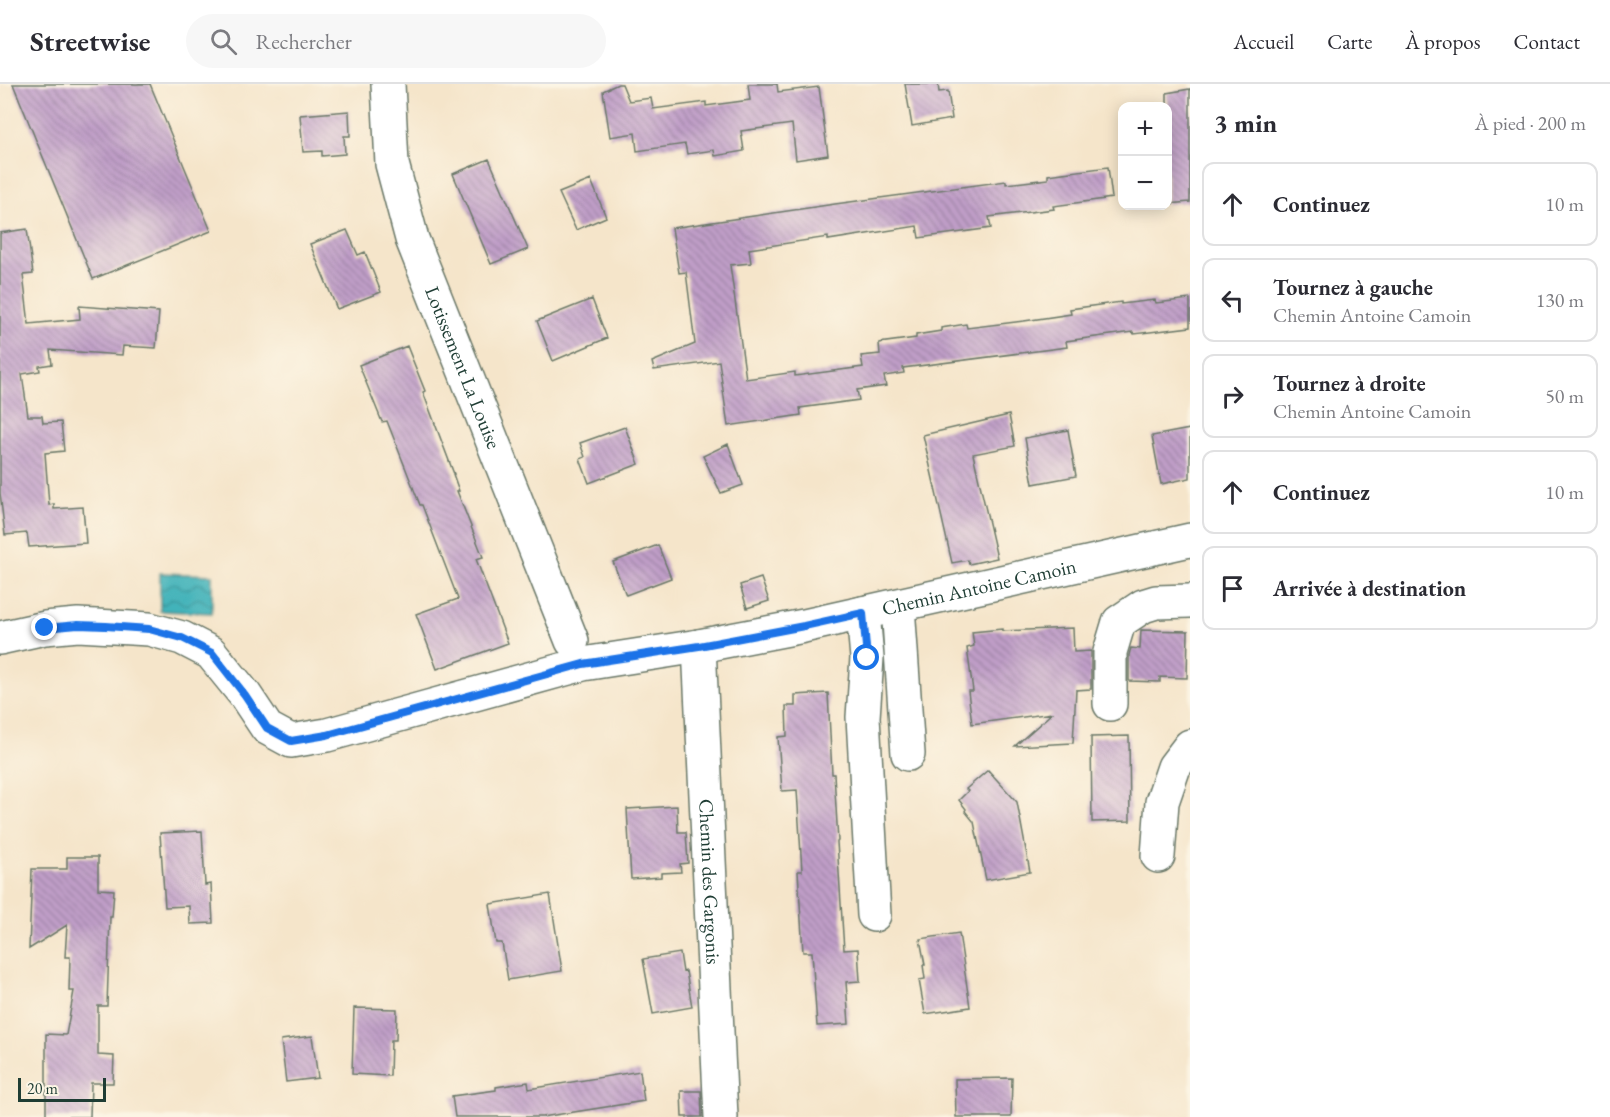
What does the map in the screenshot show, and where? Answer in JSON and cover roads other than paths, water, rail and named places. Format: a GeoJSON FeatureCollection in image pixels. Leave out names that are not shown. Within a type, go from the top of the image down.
{"type":"FeatureCollection","features":[{"type":"Feature","properties":{"kind":"street","name":"Lotissement La Louise"},"geometry":{"type":"LineString","coordinates":[[388,84],[392,164],[412,239],[572,641]]}},
{"type":"Feature","properties":{"kind":"street","name":"Chemin Antoine Camoin"},"geometry":{"type":"LineString","coordinates":[[0,638],[45,628],[78,625],[149,629],[182,638],[212,653],[267,728],[291,741],[327,735],[583,664],[699,646],[804,626],[1190,540]]}},
{"type":"Feature","properties":{"kind":"street"},"geometry":{"type":"LineString","coordinates":[[1110,704],[1110,651],[1119,622],[1149,604],[1190,601]]}},
{"type":"Feature","properties":{"kind":"street"},"geometry":{"type":"LineString","coordinates":[[898,606],[908,754]]}},
{"type":"Feature","properties":{"kind":"street"},"geometry":{"type":"LineString","coordinates":[[863,613],[867,658],[863,717],[874,915]]}},
{"type":"Feature","properties":{"kind":"street","name":"Chemin des Gargonis"},"geometry":{"type":"LineString","coordinates":[[699,646],[721,1117]]}},
{"type":"Feature","properties":{"kind":"street"},"geometry":{"type":"LineString","coordinates":[[1158,856],[1162,802],[1174,767],[1190,746]]}},
{"type":"Feature","properties":{"kind":"water"},"geometry":{"type":"Polygon","coordinates":[[[160,573],[212,575],[212,613],[160,611],[160,573]]]}}]}
